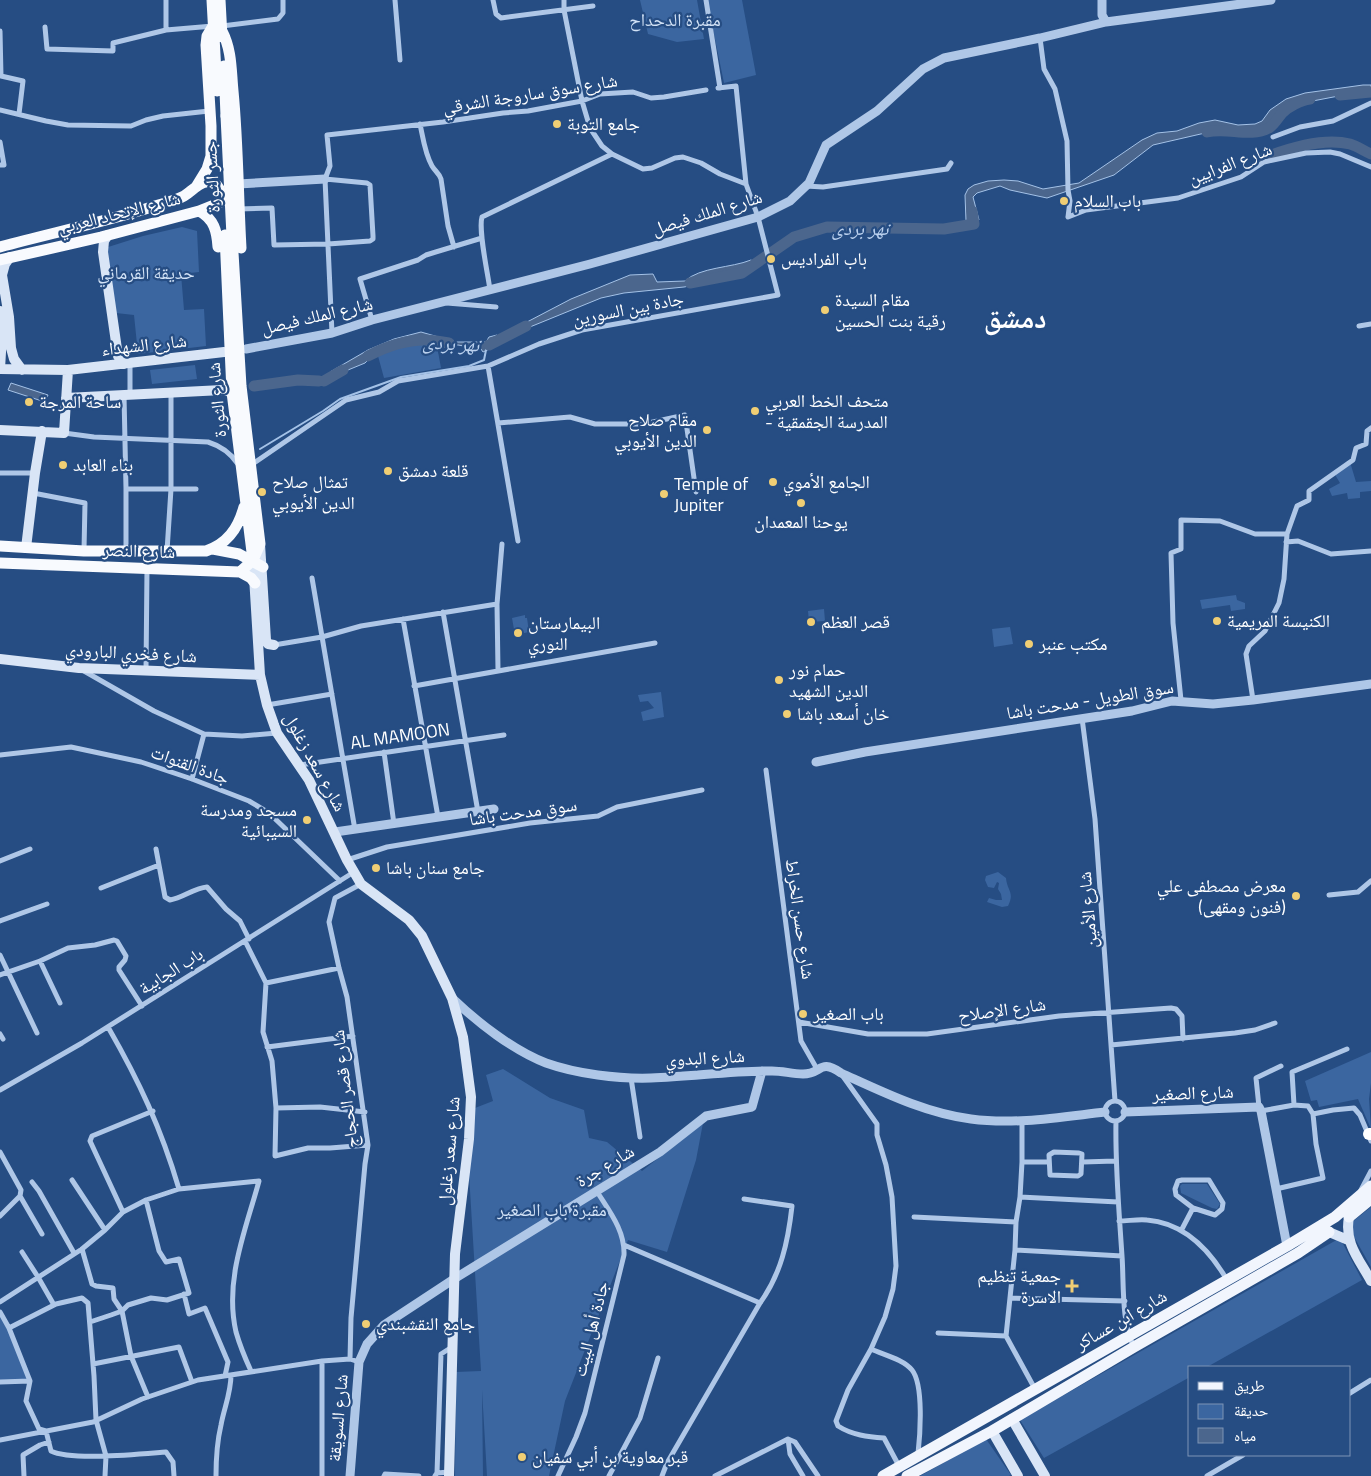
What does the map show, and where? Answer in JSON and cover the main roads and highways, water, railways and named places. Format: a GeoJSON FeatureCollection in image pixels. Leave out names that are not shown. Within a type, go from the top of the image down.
{"type":"FeatureCollection","features":[{"type":"Feature","properties":{"kind":"highway"},"geometry":{"type":"LineString","coordinates":[[212,0],[219,28]]}},
{"type":"Feature","properties":{"kind":"highway"},"geometry":{"type":"LineString","coordinates":[[199,211],[228,234],[246,349],[245,380],[235,388],[226,373],[224,352],[228,234],[238,209],[237,153],[222,117],[220,0]]}},
{"type":"Feature","properties":{"kind":"highway"},"geometry":{"type":"LineString","coordinates":[[211,126],[218,130],[226,130],[206,41],[219,28]]}},
{"type":"Feature","properties":{"kind":"highway"},"geometry":{"type":"LineString","coordinates":[[211,126],[222,117]]}},
{"type":"Feature","properties":{"kind":"highway","name":"جسر الثورة"},"geometry":{"type":"LineString","coordinates":[[222,117],[228,234]]}},
{"type":"Feature","properties":{"kind":"highway"},"geometry":{"type":"LineString","coordinates":[[196,186],[207,169],[211,156],[211,126]]}},
{"type":"Feature","properties":{"kind":"highway"},"geometry":{"type":"LineString","coordinates":[[211,156],[223,150],[237,153]]}},
{"type":"Feature","properties":{"kind":"highway"},"geometry":{"type":"LineString","coordinates":[[196,186],[206,182],[216,185],[221,193],[218,203]]}},
{"type":"Feature","properties":{"kind":"highway","name":"شارع الإتحاد العربي"},"geometry":{"type":"LineString","coordinates":[[5,258],[108,235],[199,211],[218,203],[234,190],[238,184]]}},
{"type":"Feature","properties":{"kind":"highway","name":"شارع الإتحاد العربي"},"geometry":{"type":"LineString","coordinates":[[0,247],[156,206],[182,197],[196,186]]}},
{"type":"Feature","properties":{"kind":"highway","name":"شارع الثورة"},"geometry":{"type":"LineString","coordinates":[[228,234],[235,388],[246,467],[260,544],[258,564]]}},
{"type":"Feature","properties":{"kind":"highway","name":"شارع الثورة"},"geometry":{"type":"LineString","coordinates":[[246,467],[245,501],[258,564]]}},
{"type":"Feature","properties":{"kind":"highway"},"geometry":{"type":"LineString","coordinates":[[213,549],[224,542],[235,530],[242,515],[245,501]]}},
{"type":"Feature","properties":{"kind":"highway","name":"شارع النصر"},"geometry":{"type":"LineString","coordinates":[[0,546],[167,552],[197,552],[213,549]]}},
{"type":"Feature","properties":{"kind":"highway"},"geometry":{"type":"LineString","coordinates":[[213,549],[239,554],[258,564]]}},
{"type":"Feature","properties":{"kind":"highway"},"geometry":{"type":"LineString","coordinates":[[140,551],[145,560],[144,568]]}},
{"type":"Feature","properties":{"kind":"highway"},"geometry":{"type":"LineString","coordinates":[[239,554],[244,563],[240,572]]}},
{"type":"Feature","properties":{"kind":"highway","name":"شارع النصر"},"geometry":{"type":"LineString","coordinates":[[0,562],[240,572]]}},
{"type":"Feature","properties":{"kind":"highway"},"geometry":{"type":"LineString","coordinates":[[240,572],[258,564]]}},
{"type":"Feature","properties":{"kind":"highway"},"geometry":{"type":"LineString","coordinates":[[240,572],[246,574],[255,583]]}},
{"type":"Feature","properties":{"kind":"main road"},"geometry":{"type":"LineString","coordinates":[[106,366],[111,362],[113,356],[103,249],[104,241],[108,235]]}},
{"type":"Feature","properties":{"kind":"main road"},"geometry":{"type":"LineString","coordinates":[[90,239],[98,254],[118,356],[127,364]]}},
{"type":"Feature","properties":{"kind":"main road"},"geometry":{"type":"LineString","coordinates":[[5,258],[2,275],[9,317],[11,348],[14,359],[22,370]]}},
{"type":"Feature","properties":{"kind":"main road"},"geometry":{"type":"LineString","coordinates":[[0,311],[2,335],[0,369],[68,370],[64,432],[0,430]]}},
{"type":"Feature","properties":{"kind":"main road","name":"شارع الشهداء"},"geometry":{"type":"LineString","coordinates":[[68,370],[224,352]]}},
{"type":"Feature","properties":{"kind":"main road"},"geometry":{"type":"LineString","coordinates":[[66,398],[235,388]]}},
{"type":"Feature","properties":{"kind":"main road"},"geometry":{"type":"LineString","coordinates":[[26,548],[42,431]]}},
{"type":"Feature","properties":{"kind":"main road"},"geometry":{"type":"LineString","coordinates":[[258,564],[266,640],[268,644],[274,645]]}},
{"type":"Feature","properties":{"kind":"main road","name":"شارع سعد زغلول"},"geometry":{"type":"LineString","coordinates":[[258,564],[255,583],[260,675],[266,705],[277,733],[309,780],[348,860],[350,875],[409,920],[422,936],[452,998],[463,1037],[471,1097],[469,1139],[455,1254],[449,1474]]}},
{"type":"Feature","properties":{"kind":"main road","name":"شارع فخري البارودي"},"geometry":{"type":"LineString","coordinates":[[0,659],[79,668],[260,675]]}},
{"type":"Feature","properties":{"kind":"main road","name":"شارع ابن عساكر"},"geometry":{"type":"LineString","coordinates":[[883,1476],[1287,1246],[1335,1217],[1371,1186]]}},
{"type":"Feature","properties":{"kind":"main road"},"geometry":{"type":"LineString","coordinates":[[1371,1199],[1349,1217],[1348,1240],[1371,1281]]}},
{"type":"Feature","properties":{"kind":"main road"},"geometry":{"type":"LineString","coordinates":[[1329,1232],[1348,1240]]}},
{"type":"Feature","properties":{"kind":"main road","name":"شارع ابن عساكر"},"geometry":{"type":"LineString","coordinates":[[907,1476],[1012,1420],[1134,1347],[1298,1253],[1329,1232]]}},
{"type":"Feature","properties":{"kind":"main road"},"geometry":{"type":"LineString","coordinates":[[1012,1420],[1045,1476]]}},
{"type":"Feature","properties":{"kind":"main road"},"geometry":{"type":"LineString","coordinates":[[992,1431],[1018,1476]]}},
{"type":"Feature","properties":{"kind":"water"},"geometry":{"type":"Polygon","coordinates":[[[1371,85],[1371,92],[1349,94],[1297,104],[1284,111],[1271,127],[1263,132],[1218,130],[1153,145],[1114,175],[1047,198],[1000,186],[977,193],[973,197],[979,220],[974,224],[961,226],[966,221],[965,195],[968,189],[974,185],[988,181],[1004,180],[1018,181],[1043,189],[1079,183],[1142,140],[1157,133],[1177,131],[1199,123],[1215,120],[1238,125],[1255,124],[1262,121],[1270,110],[1286,99],[1305,93],[1371,85]]]}},
{"type":"Feature","properties":{"kind":"water"},"geometry":{"type":"Polygon","coordinates":[[[751,260],[756,263],[742,273],[705,280],[700,284],[684,287],[624,293],[601,298],[525,329],[516,336],[513,328],[571,299],[630,275],[653,274],[657,282],[685,281],[691,276],[707,270],[751,260]]]}},
{"type":"Feature","properties":{"kind":"water"},"geometry":{"type":"Polygon","coordinates":[[[421,332],[456,342],[486,342],[489,337],[497,335],[501,339],[500,344],[483,352],[481,349],[458,345],[443,345],[436,341],[426,340],[402,343],[377,351],[365,363],[331,377],[330,372],[368,350],[394,339],[421,332]]]}},
{"type":"Feature","properties":{"kind":"water"},"geometry":{"type":"Polygon","coordinates":[[[11,383],[48,395],[45,402],[8,390],[11,383]]]}},
{"type":"Feature","properties":{"kind":"waterway","name":"نهر بردى"},"geometry":{"type":"LineString","coordinates":[[1340,95],[1371,92]]}},
{"type":"Feature","properties":{"kind":"waterway","name":"نهر بردى"},"geometry":{"type":"LineString","coordinates":[[1207,132],[1262,131],[1271,127],[1288,108],[1310,99]]}},
{"type":"Feature","properties":{"kind":"waterway"},"geometry":{"type":"LineString","coordinates":[[1261,159],[1293,148],[1328,142],[1350,144],[1371,154]]}},
{"type":"Feature","properties":{"kind":"waterway","name":"نهر بردى"},"geometry":{"type":"LineString","coordinates":[[690,283],[742,273],[794,237],[827,227],[944,229],[974,224],[972,211]]}},
{"type":"Feature","properties":{"kind":"waterway","name":"نهر بردى"},"geometry":{"type":"LineString","coordinates":[[489,345],[526,326]]}},
{"type":"Feature","properties":{"kind":"waterway","name":"نهر بردى"},"geometry":{"type":"LineString","coordinates":[[368,356],[388,347],[410,341],[428,340],[449,343]]}},
{"type":"Feature","properties":{"kind":"waterway"},"geometry":{"type":"LineString","coordinates":[[260,449],[340,399],[401,377],[469,366],[484,360],[486,350]]}},
{"type":"Feature","properties":{"kind":"waterway","name":"نهر بردى"},"geometry":{"type":"LineString","coordinates":[[324,381],[343,370]]}},
{"type":"Feature","properties":{"kind":"waterway","name":"نهر بردى"},"geometry":{"type":"LineString","coordinates":[[254,386],[298,380],[319,381]]}},
{"type":"Feature","properties":{"kind":"place","name":"جامع التوبة"},"geometry":{"type":"Point","coordinates":[557,124]}},
{"type":"Feature","properties":{"kind":"place","name":"باب السلام"},"geometry":{"type":"Point","coordinates":[1064,201]}},
{"type":"Feature","properties":{"kind":"place","name":"باب الفراديس"},"geometry":{"type":"Point","coordinates":[771,259]}},
{"type":"Feature","properties":{"kind":"place","name":"مقام السيدة رقية بنت الحسين"},"geometry":{"type":"Point","coordinates":[825,310]}},
{"type":"Feature","properties":{"kind":"place","name":"ساحة المرجة"},"geometry":{"type":"Point","coordinates":[29,402]}},
{"type":"Feature","properties":{"kind":"place","name":"متحف الخط العربي - المدرسة الجقمقية"},"geometry":{"type":"Point","coordinates":[755,411]}},
{"type":"Feature","properties":{"kind":"place","name":"مقام صلاح الدين الأيوبي"},"geometry":{"type":"Point","coordinates":[707,430]}},
{"type":"Feature","properties":{"kind":"place","name":"بناء العابد"},"geometry":{"type":"Point","coordinates":[63,465]}},
{"type":"Feature","properties":{"kind":"place","name":"قلعة دمشق"},"geometry":{"type":"Point","coordinates":[388,471]}},
{"type":"Feature","properties":{"kind":"place","name":"الجامع الأموي"},"geometry":{"type":"Point","coordinates":[773,482]}},
{"type":"Feature","properties":{"kind":"place","name":"تمثال صلاح الدين الأيوبي"},"geometry":{"type":"Point","coordinates":[262,492]}},
{"type":"Feature","properties":{"kind":"place","name":"Temple of Jupiter"},"geometry":{"type":"Point","coordinates":[664,494]}},
{"type":"Feature","properties":{"kind":"place","name":"يوحنا المعمدان"},"geometry":{"type":"Point","coordinates":[801,503]}},
{"type":"Feature","properties":{"kind":"place","name":"الكنيسة المريمية"},"geometry":{"type":"Point","coordinates":[1217,621]}},
{"type":"Feature","properties":{"kind":"place","name":"قصر العظم"},"geometry":{"type":"Point","coordinates":[811,622]}},
{"type":"Feature","properties":{"kind":"place","name":"البيمارستان النوري"},"geometry":{"type":"Point","coordinates":[518,633]}},
{"type":"Feature","properties":{"kind":"place","name":"مكتب عنبر"},"geometry":{"type":"Point","coordinates":[1029,644]}},
{"type":"Feature","properties":{"kind":"place","name":"حمام نور الدين الشهيد"},"geometry":{"type":"Point","coordinates":[779,680]}},
{"type":"Feature","properties":{"kind":"place","name":"خان أسعد باشا"},"geometry":{"type":"Point","coordinates":[787,714]}},
{"type":"Feature","properties":{"kind":"place","name":"مسجد ومدرسة السيبائية"},"geometry":{"type":"Point","coordinates":[307,820]}},
{"type":"Feature","properties":{"kind":"place","name":"جامع سنان باشا"},"geometry":{"type":"Point","coordinates":[376,868]}},
{"type":"Feature","properties":{"kind":"place","name":"معرض مصطفى علي (فنون ومقهى)"},"geometry":{"type":"Point","coordinates":[1296,896]}},
{"type":"Feature","properties":{"kind":"place","name":"باب الصغير"},"geometry":{"type":"Point","coordinates":[803,1014]}},
{"type":"Feature","properties":{"kind":"place","name":"جمعية تنظيم الاسرة"},"geometry":{"type":"Point","coordinates":[1072,1286]}},
{"type":"Feature","properties":{"kind":"place","name":"جامع النقشبندي"},"geometry":{"type":"Point","coordinates":[366,1324]}},
{"type":"Feature","properties":{"kind":"place","name":"قبر معاوية بن أبي سفيان"},"geometry":{"type":"Point","coordinates":[522,1457]}},
{"type":"Feature","properties":{"kind":"district","name":"دمشق"},"geometry":{"type":"Point","coordinates":[1015,318]}},
{"type":"Feature","properties":{"kind":"park label","name":"مقبرة الدحداح"},"geometry":{"type":"Point","coordinates":[675,20]}},
{"type":"Feature","properties":{"kind":"park label","name":"حديقة القرماني"},"geometry":{"type":"Point","coordinates":[146,273]}},
{"type":"Feature","properties":{"kind":"park label","name":"مقبرة باب الصغير"},"geometry":{"type":"Point","coordinates":[552,1210]}}]}
